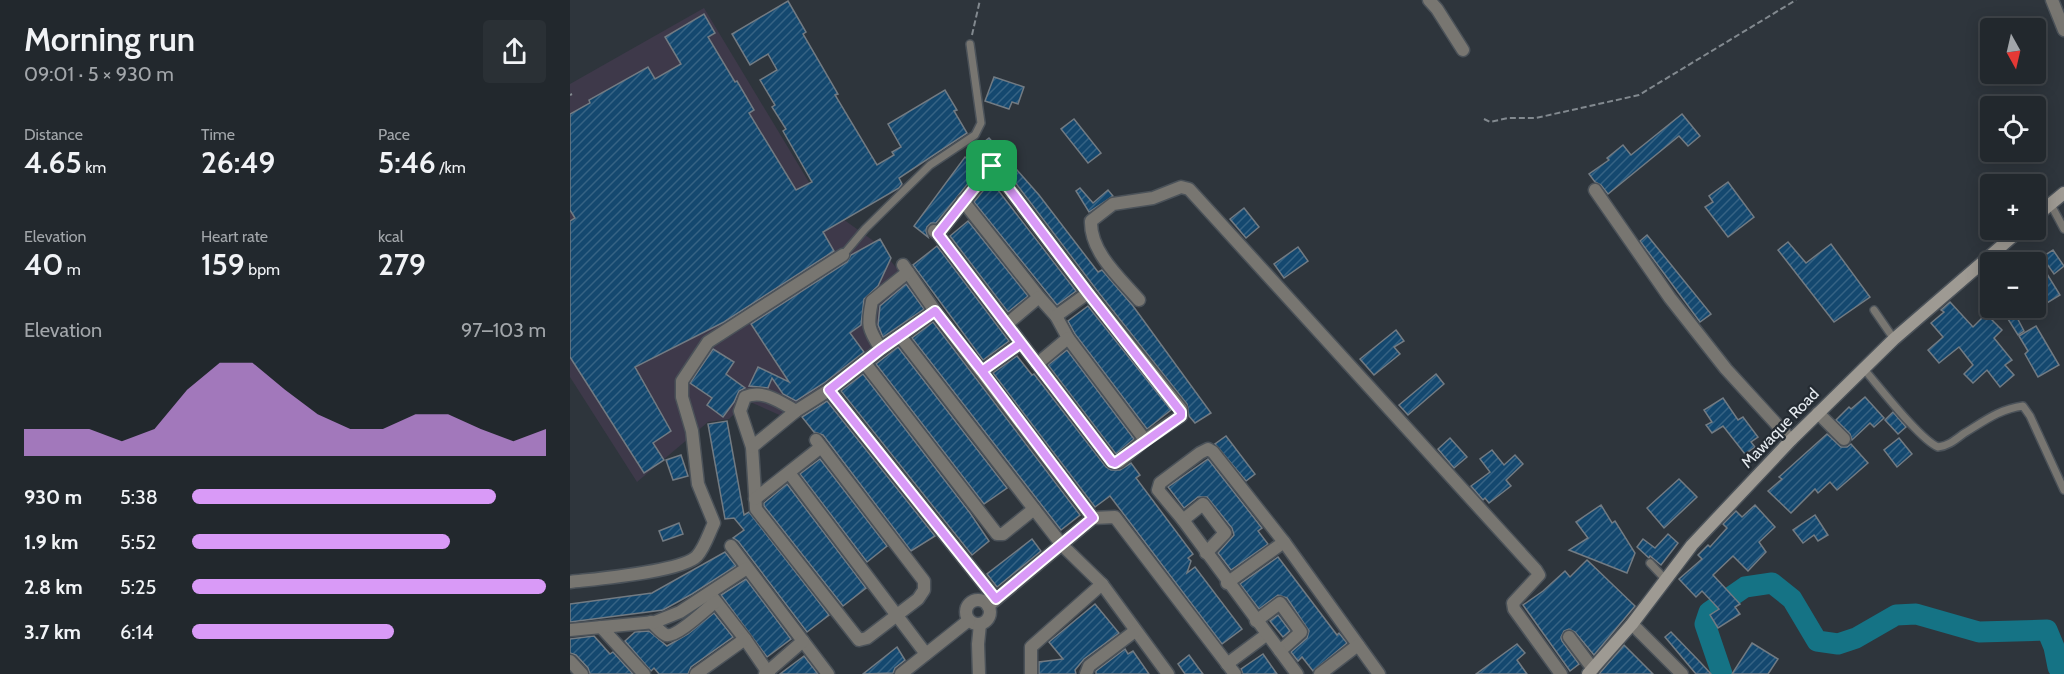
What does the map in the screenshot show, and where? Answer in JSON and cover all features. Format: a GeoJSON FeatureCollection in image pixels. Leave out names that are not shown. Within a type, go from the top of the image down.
{"type":"FeatureCollection","features":[{"type":"Feature","properties":{"kind":"main road"},"geometry":{"type":"LineString","coordinates":[[2046,207],[2064,193]]}},
{"type":"Feature","properties":{"kind":"main road","name":"Mawaque Road"},"geometry":{"type":"LineString","coordinates":[[1591,671],[1632,624],[1692,545],[1791,440],[1894,339],[2009,240]]}},
{"type":"Feature","properties":{"kind":"street"},"geometry":{"type":"LineString","coordinates":[[1429,0],[1463,50]]}},
{"type":"Feature","properties":{"kind":"street"},"geometry":{"type":"LineString","coordinates":[[2052,0],[2064,30]]}},
{"type":"Feature","properties":{"kind":"street"},"geometry":{"type":"LineString","coordinates":[[992,166],[1088,293],[1181,409],[1181,416],[1145,440],[1119,462],[1112,462],[936,233],[963,201],[992,166]]}},
{"type":"Feature","properties":{"kind":"street"},"geometry":{"type":"LineString","coordinates":[[1139,300],[1105,260],[1095,241],[1091,220],[1113,204],[1153,198],[1181,187],[1189,189],[1536,570],[1539,575],[1517,597],[1513,603],[1514,609],[1561,674]]}},
{"type":"Feature","properties":{"kind":"street"},"geometry":{"type":"LineString","coordinates":[[1595,190],[1670,298],[1726,369],[1791,440]]}},
{"type":"Feature","properties":{"kind":"street"},"geometry":{"type":"LineString","coordinates":[[963,201],[1056,316],[1068,339],[1145,440]]}},
{"type":"Feature","properties":{"kind":"street"},"geometry":{"type":"LineString","coordinates":[[570,582],[670,568],[696,558],[714,523],[698,484],[692,431],[682,397],[682,381],[708,342],[843,255]]}},
{"type":"Feature","properties":{"kind":"street"},"geometry":{"type":"LineString","coordinates":[[881,349],[870,332],[868,322],[872,301],[906,268],[935,311],[1093,518]]}},
{"type":"Feature","properties":{"kind":"street"},"geometry":{"type":"LineString","coordinates":[[1056,316],[1088,293]]}},
{"type":"Feature","properties":{"kind":"street"},"geometry":{"type":"LineString","coordinates":[[1007,324],[1039,297]]}},
{"type":"Feature","properties":{"kind":"street"},"geometry":{"type":"LineString","coordinates":[[752,447],[796,411],[829,390],[881,349],[935,311]]}},
{"type":"Feature","properties":{"kind":"street"},"geometry":{"type":"LineString","coordinates":[[900,336],[1062,545],[1102,584],[1168,674]]}},
{"type":"Feature","properties":{"kind":"street"},"geometry":{"type":"LineString","coordinates":[[1037,364],[1068,339]]}},
{"type":"Feature","properties":{"kind":"street"},"geometry":{"type":"LineString","coordinates":[[982,371],[1021,343]]}},
{"type":"Feature","properties":{"kind":"street"},"geometry":{"type":"LineString","coordinates":[[864,362],[997,534],[1003,534],[1034,509]]}},
{"type":"Feature","properties":{"kind":"street"},"geometry":{"type":"LineString","coordinates":[[829,390],[992,603]]}},
{"type":"Feature","properties":{"kind":"street"},"geometry":{"type":"LineString","coordinates":[[755,499],[790,474],[819,444],[924,581],[924,590],[918,599],[898,615],[867,638],[859,640],[761,516],[756,509],[755,499],[752,447],[741,411],[745,397],[759,394],[773,398],[796,411]]}},
{"type":"Feature","properties":{"kind":"street"},"geometry":{"type":"LineString","coordinates":[[1818,413],[1844,439]]}},
{"type":"Feature","properties":{"kind":"street"},"geometry":{"type":"LineString","coordinates":[[1297,674],[1227,583],[1183,520],[1158,490],[1160,483],[1208,449],[1213,452],[1284,542],[1379,674]]}},
{"type":"Feature","properties":{"kind":"street"},"geometry":{"type":"LineString","coordinates":[[790,474],[926,654]]}},
{"type":"Feature","properties":{"kind":"street"},"geometry":{"type":"LineString","coordinates":[[1183,520],[1203,504],[1225,533],[1206,553]]}},
{"type":"Feature","properties":{"kind":"street"},"geometry":{"type":"LineString","coordinates":[[901,674],[974,622],[988,617],[992,603],[1093,518],[1115,517],[1231,669],[1266,634]]}},
{"type":"Feature","properties":{"kind":"street"},"geometry":{"type":"LineString","coordinates":[[1227,583],[1284,542]]}},
{"type":"Feature","properties":{"kind":"street"},"geometry":{"type":"LineString","coordinates":[[731,546],[828,674]]}},
{"type":"Feature","properties":{"kind":"street"},"geometry":{"type":"LineString","coordinates":[[651,622],[665,634],[677,633],[712,598],[747,568]]}},
{"type":"Feature","properties":{"kind":"street"},"geometry":{"type":"LineString","coordinates":[[1031,674],[1030,651],[1033,644],[1102,584]]}},
{"type":"Feature","properties":{"kind":"street"},"geometry":{"type":"LineString","coordinates":[[570,630],[651,622],[712,598]]}},
{"type":"Feature","properties":{"kind":"street"},"geometry":{"type":"LineString","coordinates":[[712,598],[745,639],[767,673],[803,641]]}},
{"type":"Feature","properties":{"kind":"street"},"geometry":{"type":"LineString","coordinates":[[979,674],[978,644],[974,622],[966,613],[971,603],[982,601],[992,603]]}},
{"type":"Feature","properties":{"kind":"street"},"geometry":{"type":"LineString","coordinates":[[1256,621],[1280,603],[1302,632],[1280,651]]}},
{"type":"Feature","properties":{"kind":"street"},"geometry":{"type":"LineString","coordinates":[[1632,624],[1683,674]]}},
{"type":"Feature","properties":{"kind":"street"},"geometry":{"type":"LineString","coordinates":[[601,627],[644,674]]}},
{"type":"Feature","properties":{"kind":"street"},"geometry":{"type":"LineString","coordinates":[[1090,671],[1135,631]]}},
{"type":"Feature","properties":{"kind":"street"},"geometry":{"type":"LineString","coordinates":[[1569,638],[1591,671]]}},
{"type":"Feature","properties":{"kind":"street"},"geometry":{"type":"LineString","coordinates":[[696,674],[745,639]]}},
{"type":"Feature","properties":{"kind":"street"},"geometry":{"type":"LineString","coordinates":[[1320,674],[1358,645]]}},
{"type":"Feature","properties":{"kind":"street"},"geometry":{"type":"LineString","coordinates":[[570,661],[582,674]]}},
{"type":"Feature","properties":{"kind":"lane"},"geometry":{"type":"LineString","coordinates":[[843,255],[865,229],[930,165],[975,135],[981,123],[980,101],[970,44]]}},
{"type":"Feature","properties":{"kind":"lane"},"geometry":{"type":"LineString","coordinates":[[2050,203],[2064,229]]}},
{"type":"Feature","properties":{"kind":"lane"},"geometry":{"type":"LineString","coordinates":[[2000,248],[2003,252]]}},
{"type":"Feature","properties":{"kind":"lane"},"geometry":{"type":"LineString","coordinates":[[1874,310],[1894,339]]}},
{"type":"Feature","properties":{"kind":"lane"},"geometry":{"type":"LineString","coordinates":[[1863,368],[1904,416],[1929,442],[1938,447],[1950,443],[1997,412],[2023,406],[2030,416],[2064,490]]}},
{"type":"Feature","properties":{"kind":"lane"},"geometry":{"type":"LineString","coordinates":[[1650,563],[1665,579]]}},
{"type":"Feature","properties":{"kind":"path"},"geometry":{"type":"LineString","coordinates":[[970,44],[981,0]]}},
{"type":"Feature","properties":{"kind":"path"},"geometry":{"type":"LineString","coordinates":[[1485,119],[1490,122],[1508,118],[1536,118],[1639,95],[1796,0]]}},
{"type":"Feature","properties":{"kind":"shaded area"},"geometry":{"type":"Polygon","coordinates":[[[704,8],[822,204],[875,242],[932,311],[784,417],[748,401],[729,419],[708,422],[637,482],[570,377],[570,84],[704,8]]]}},
{"type":"Feature","properties":{"kind":"building"},"geometry":{"type":"Polygon","coordinates":[[[788,1],[806,32],[803,34],[838,94],[835,95],[877,165],[894,155],[892,152],[901,147],[888,124],[945,90],[967,133],[899,178],[902,184],[899,188],[823,232],[834,251],[724,322],[635,367],[671,431],[653,443],[664,460],[644,473],[570,357],[570,221],[575,218],[570,210],[570,114],[590,103],[589,100],[648,67],[655,79],[681,64],[665,37],[704,14],[715,33],[708,37],[754,110],[749,113],[796,190],[812,182],[783,131],[786,129],[772,107],[775,105],[760,80],[777,70],[768,54],[750,65],[732,34],[788,1]]]}},
{"type":"Feature","properties":{"kind":"building"},"geometry":{"type":"Polygon","coordinates":[[[994,77],[1024,87],[1018,104],[1012,102],[1009,109],[985,101],[994,77]]]}},
{"type":"Feature","properties":{"kind":"building"},"geometry":{"type":"Polygon","coordinates":[[[1682,114],[1700,136],[1688,146],[1679,136],[1608,194],[1589,174],[1609,160],[1607,158],[1623,145],[1631,155],[1682,114]]]}},
{"type":"Feature","properties":{"kind":"building"},"geometry":{"type":"Polygon","coordinates":[[[1074,119],[1101,153],[1088,163],[1061,129],[1074,119]]]}},
{"type":"Feature","properties":{"kind":"building"},"geometry":{"type":"Polygon","coordinates":[[[989,138],[1039,195],[1098,272],[1102,270],[1133,306],[1211,413],[1195,423],[1189,416],[1187,404],[999,161],[994,158],[988,159],[979,146],[989,138]]]}},
{"type":"Feature","properties":{"kind":"building"},"geometry":{"type":"Polygon","coordinates":[[[965,157],[979,170],[936,223],[931,223],[927,227],[928,237],[914,226],[965,157]]]}},
{"type":"Feature","properties":{"kind":"building"},"geometry":{"type":"Polygon","coordinates":[[[991,181],[1076,291],[1057,305],[974,202],[991,181]]]}},
{"type":"Feature","properties":{"kind":"building"},"geometry":{"type":"Polygon","coordinates":[[[1728,182],[1754,217],[1728,237],[1705,207],[1713,202],[1709,196],[1728,182]]]}},
{"type":"Feature","properties":{"kind":"building"},"geometry":{"type":"Polygon","coordinates":[[[1080,188],[1093,203],[1108,190],[1113,196],[1089,212],[1076,191],[1080,188]]]}},
{"type":"Feature","properties":{"kind":"building"},"geometry":{"type":"Polygon","coordinates":[[[1244,208],[1259,227],[1246,238],[1230,219],[1244,208]]]}},
{"type":"Feature","properties":{"kind":"building"},"geometry":{"type":"Polygon","coordinates":[[[968,221],[1028,296],[1008,312],[950,236],[968,221]]]}},
{"type":"Feature","properties":{"kind":"building"},"geometry":{"type":"Polygon","coordinates":[[[1647,235],[1711,314],[1700,322],[1640,241],[1647,235]]]}},
{"type":"Feature","properties":{"kind":"building"},"geometry":{"type":"Polygon","coordinates":[[[880,239],[891,258],[878,286],[864,299],[861,325],[850,333],[864,352],[796,401],[783,394],[772,378],[768,388],[749,386],[758,367],[789,382],[751,324],[847,262],[851,255],[880,239]]]}},
{"type":"Feature","properties":{"kind":"building"},"geometry":{"type":"Polygon","coordinates":[[[1788,242],[1806,263],[1831,244],[1870,297],[1834,322],[1778,250],[1788,242]]]}},
{"type":"Feature","properties":{"kind":"building"},"geometry":{"type":"Polygon","coordinates":[[[937,246],[1009,341],[983,360],[913,265],[937,246]]]}},
{"type":"Feature","properties":{"kind":"building"},"geometry":{"type":"Polygon","coordinates":[[[1298,247],[1308,261],[1284,278],[1274,264],[1298,247]]]}},
{"type":"Feature","properties":{"kind":"building"},"geometry":{"type":"Polygon","coordinates":[[[2053,250],[2064,266],[2054,274],[2046,263],[2046,254],[2053,250]]]}},
{"type":"Feature","properties":{"kind":"building"},"geometry":{"type":"Polygon","coordinates":[[[2046,275],[2060,295],[2046,304],[2046,275]]]}},
{"type":"Feature","properties":{"kind":"building"},"geometry":{"type":"Polygon","coordinates":[[[906,284],[924,309],[883,337],[878,325],[880,306],[906,284]]]}},
{"type":"Feature","properties":{"kind":"building"},"geometry":{"type":"Polygon","coordinates":[[[1950,302],[1973,327],[1982,318],[1990,318],[2002,330],[1994,338],[2012,360],[2005,365],[2014,375],[2000,387],[1987,370],[1973,383],[1964,374],[1973,365],[1959,347],[1939,363],[1928,350],[1943,337],[1931,323],[1944,312],[1941,310],[1950,302]]]}},
{"type":"Feature","properties":{"kind":"building"},"geometry":{"type":"Polygon","coordinates":[[[1088,306],[1171,410],[1147,429],[1075,334],[1068,321],[1088,306]]]}},
{"type":"Feature","properties":{"kind":"building"},"geometry":{"type":"Polygon","coordinates":[[[2007,318],[2017,318],[2024,331],[2018,335],[2007,318]]]}},
{"type":"Feature","properties":{"kind":"building"},"geometry":{"type":"Polygon","coordinates":[[[933,322],[1080,515],[1061,530],[912,338],[933,322]]]}},
{"type":"Feature","properties":{"kind":"building"},"geometry":{"type":"Polygon","coordinates":[[[2036,326],[2059,365],[2038,377],[2025,354],[2028,351],[2019,336],[2036,326]]]}},
{"type":"Feature","properties":{"kind":"building"},"geometry":{"type":"Polygon","coordinates":[[[1396,330],[1404,341],[1394,347],[1400,354],[1374,375],[1360,359],[1396,330]]]}},
{"type":"Feature","properties":{"kind":"building"},"geometry":{"type":"Polygon","coordinates":[[[898,347],[1007,488],[984,504],[876,364],[898,347]]]}},
{"type":"Feature","properties":{"kind":"building"},"geometry":{"type":"Polygon","coordinates":[[[713,349],[734,362],[726,374],[745,388],[739,391],[723,417],[707,405],[712,398],[690,383],[713,349]]]}},
{"type":"Feature","properties":{"kind":"building"},"geometry":{"type":"Polygon","coordinates":[[[1067,350],[1134,439],[1116,454],[1048,365],[1067,350]]]}},
{"type":"Feature","properties":{"kind":"building"},"geometry":{"type":"Polygon","coordinates":[[[1017,356],[1032,375],[1034,374],[1106,467],[1111,470],[1120,470],[1131,463],[1140,475],[1136,478],[1193,554],[1188,558],[1191,561],[1187,573],[1195,567],[1242,629],[1222,644],[1110,496],[1095,507],[993,373],[1017,356]]]}},
{"type":"Feature","properties":{"kind":"building"},"geometry":{"type":"Polygon","coordinates":[[[863,374],[989,541],[972,555],[841,391],[863,374]]]}},
{"type":"Feature","properties":{"kind":"building"},"geometry":{"type":"Polygon","coordinates":[[[1436,374],[1444,384],[1408,415],[1399,405],[1436,374]]]}},
{"type":"Feature","properties":{"kind":"building"},"geometry":{"type":"Polygon","coordinates":[[[1865,397],[1884,418],[1874,427],[1870,423],[1852,440],[1850,434],[1836,420],[1849,407],[1851,409],[1865,397]]]}},
{"type":"Feature","properties":{"kind":"building"},"geometry":{"type":"Polygon","coordinates":[[[1723,398],[1738,420],[1743,417],[1758,437],[1751,442],[1755,447],[1745,454],[1723,426],[1712,433],[1706,425],[1712,422],[1704,410],[1723,398]]]}},
{"type":"Feature","properties":{"kind":"building"},"geometry":{"type":"Polygon","coordinates":[[[827,401],[935,536],[911,551],[823,435],[814,432],[802,417],[827,401]]]}},
{"type":"Feature","properties":{"kind":"building"},"geometry":{"type":"Polygon","coordinates":[[[1893,412],[1906,427],[1898,434],[1885,420],[1893,412]]]}},
{"type":"Feature","properties":{"kind":"building"},"geometry":{"type":"Polygon","coordinates":[[[727,421],[744,515],[749,512],[829,615],[807,632],[738,541],[733,538],[744,530],[734,518],[725,519],[708,424],[727,421]]]}},
{"type":"Feature","properties":{"kind":"building"},"geometry":{"type":"Polygon","coordinates":[[[1827,434],[1841,447],[1851,444],[1868,463],[1837,490],[1830,482],[1818,493],[1815,489],[1791,513],[1768,491],[1782,479],[1779,477],[1827,434]]]}},
{"type":"Feature","properties":{"kind":"building"},"geometry":{"type":"Polygon","coordinates":[[[1226,436],[1255,474],[1246,481],[1215,444],[1226,436]]]}},
{"type":"Feature","properties":{"kind":"building"},"geometry":{"type":"Polygon","coordinates":[[[1450,438],[1467,457],[1454,468],[1438,449],[1450,438]]]}},
{"type":"Feature","properties":{"kind":"building"},"geometry":{"type":"Polygon","coordinates":[[[1899,438],[1912,454],[1897,467],[1884,450],[1899,438]]]}},
{"type":"Feature","properties":{"kind":"building"},"geometry":{"type":"Polygon","coordinates":[[[1492,450],[1504,465],[1515,455],[1523,464],[1506,480],[1511,486],[1489,503],[1485,498],[1483,500],[1471,486],[1490,472],[1480,459],[1492,450]]]}},
{"type":"Feature","properties":{"kind":"building"},"geometry":{"type":"Polygon","coordinates":[[[681,455],[688,476],[673,480],[666,460],[681,455]]]}},
{"type":"Feature","properties":{"kind":"building"},"geometry":{"type":"Polygon","coordinates":[[[820,459],[887,546],[867,562],[800,474],[820,459]]]}},
{"type":"Feature","properties":{"kind":"building"},"geometry":{"type":"Polygon","coordinates":[[[1208,459],[1262,528],[1258,531],[1268,544],[1231,570],[1218,553],[1234,535],[1232,528],[1207,497],[1198,497],[1184,508],[1168,487],[1208,459]]]}},
{"type":"Feature","properties":{"kind":"building"},"geometry":{"type":"Polygon","coordinates":[[[1679,479],[1697,497],[1664,528],[1647,508],[1679,479]]]}},
{"type":"Feature","properties":{"kind":"building"},"geometry":{"type":"Polygon","coordinates":[[[787,484],[866,588],[843,606],[764,506],[764,503],[787,484]]]}},
{"type":"Feature","properties":{"kind":"building"},"geometry":{"type":"Polygon","coordinates":[[[1601,505],[1612,523],[1615,521],[1635,553],[1627,573],[1569,550],[1588,538],[1576,522],[1601,505]]]}},
{"type":"Feature","properties":{"kind":"building"},"geometry":{"type":"Polygon","coordinates":[[[1755,505],[1775,527],[1759,542],[1766,552],[1748,571],[1733,556],[1713,575],[1740,604],[1735,607],[1740,614],[1718,628],[1710,615],[1719,609],[1702,591],[1696,597],[1679,579],[1702,559],[1698,555],[1708,545],[1710,547],[1727,528],[1723,524],[1736,511],[1742,517],[1755,505]]]}},
{"type":"Feature","properties":{"kind":"building"},"geometry":{"type":"Polygon","coordinates":[[[1815,515],[1828,535],[1818,541],[1814,535],[1803,543],[1793,530],[1815,515]]]}},
{"type":"Feature","properties":{"kind":"building"},"geometry":{"type":"Polygon","coordinates":[[[679,523],[683,534],[663,541],[659,531],[679,523]]]}},
{"type":"Feature","properties":{"kind":"building"},"geometry":{"type":"Polygon","coordinates":[[[1668,534],[1678,543],[1661,565],[1637,547],[1643,539],[1655,548],[1668,534]]]}},
{"type":"Feature","properties":{"kind":"building"},"geometry":{"type":"Polygon","coordinates":[[[1032,539],[1041,551],[997,587],[987,574],[1032,539]]]}},
{"type":"Feature","properties":{"kind":"building"},"geometry":{"type":"Polygon","coordinates":[[[725,552],[736,566],[663,610],[570,622],[570,604],[652,593],[725,552]]]}},
{"type":"Feature","properties":{"kind":"building"},"geometry":{"type":"Polygon","coordinates":[[[1278,557],[1337,635],[1339,633],[1347,643],[1313,671],[1302,657],[1298,661],[1291,652],[1307,638],[1309,631],[1287,598],[1278,595],[1259,609],[1240,584],[1278,557]]]}},
{"type":"Feature","properties":{"kind":"building"},"geometry":{"type":"Polygon","coordinates":[[[1587,560],[1635,606],[1594,655],[1575,632],[1569,629],[1564,631],[1562,641],[1579,664],[1570,671],[1523,605],[1565,571],[1570,577],[1587,560]]]}},
{"type":"Feature","properties":{"kind":"building"},"geometry":{"type":"Polygon","coordinates":[[[746,579],[791,639],[767,657],[721,595],[746,579]]]}},
{"type":"Feature","properties":{"kind":"building"},"geometry":{"type":"Polygon","coordinates":[[[1095,604],[1119,633],[1084,659],[1075,670],[1076,674],[1039,674],[1039,662],[1063,659],[1049,642],[1095,604]]]}},
{"type":"Feature","properties":{"kind":"building"},"geometry":{"type":"Polygon","coordinates":[[[714,613],[733,637],[691,667],[688,674],[659,674],[654,668],[651,671],[625,641],[635,632],[649,631],[667,646],[688,634],[714,613]]]}},
{"type":"Feature","properties":{"kind":"building"},"geometry":{"type":"Polygon","coordinates":[[[1278,615],[1290,631],[1283,637],[1270,621],[1278,615]]]}},
{"type":"Feature","properties":{"kind":"building"},"geometry":{"type":"Polygon","coordinates":[[[1671,632],[1711,674],[1696,674],[1665,637],[1671,632]]]}},
{"type":"Feature","properties":{"kind":"building"},"geometry":{"type":"Polygon","coordinates":[[[594,636],[633,674],[590,674],[588,668],[576,655],[570,653],[570,639],[594,636]]]}},
{"type":"Feature","properties":{"kind":"building"},"geometry":{"type":"Polygon","coordinates":[[[1752,643],[1778,659],[1768,674],[1732,674],[1752,643]]]}},
{"type":"Feature","properties":{"kind":"building"},"geometry":{"type":"Polygon","coordinates":[[[1517,644],[1525,653],[1517,660],[1527,674],[1476,674],[1517,644]]]}},
{"type":"Feature","properties":{"kind":"building"},"geometry":{"type":"Polygon","coordinates":[[[1624,645],[1653,674],[1599,674],[1624,645]]]}},
{"type":"Feature","properties":{"kind":"building"},"geometry":{"type":"Polygon","coordinates":[[[897,647],[905,660],[895,668],[893,673],[863,674],[897,647]]]}},
{"type":"Feature","properties":{"kind":"building"},"geometry":{"type":"Polygon","coordinates":[[[1125,649],[1128,654],[1133,651],[1149,674],[1096,674],[1096,671],[1125,649]]]}},
{"type":"Feature","properties":{"kind":"building"},"geometry":{"type":"Polygon","coordinates":[[[1263,654],[1277,674],[1243,674],[1241,669],[1263,654]]]}},
{"type":"Feature","properties":{"kind":"building"},"geometry":{"type":"Polygon","coordinates":[[[1189,655],[1203,674],[1185,674],[1178,664],[1189,655]]]}},
{"type":"Feature","properties":{"kind":"building"},"geometry":{"type":"Polygon","coordinates":[[[804,656],[818,674],[780,674],[804,656]]]}},
{"type":"Feature","properties":{"kind":"waterway"},"geometry":{"type":"LineString","coordinates":[[1722,674],[1705,624],[1709,612],[1745,587],[1772,583],[1792,599],[1817,641],[1838,644],[1856,638],[1896,615],[1916,614],[1979,632],[2047,630],[2054,647],[2058,667],[2064,669]]}},
{"type":"Feature","properties":{"kind":"route"},"geometry":{"type":"LineString","coordinates":[[992,166],[938,234],[1021,343],[982,371],[935,311],[881,349],[829,390],[996,599],[1093,518],[982,371],[1021,343],[1115,463],[1181,416],[1181,409],[1088,293],[992,166]]}}]}
